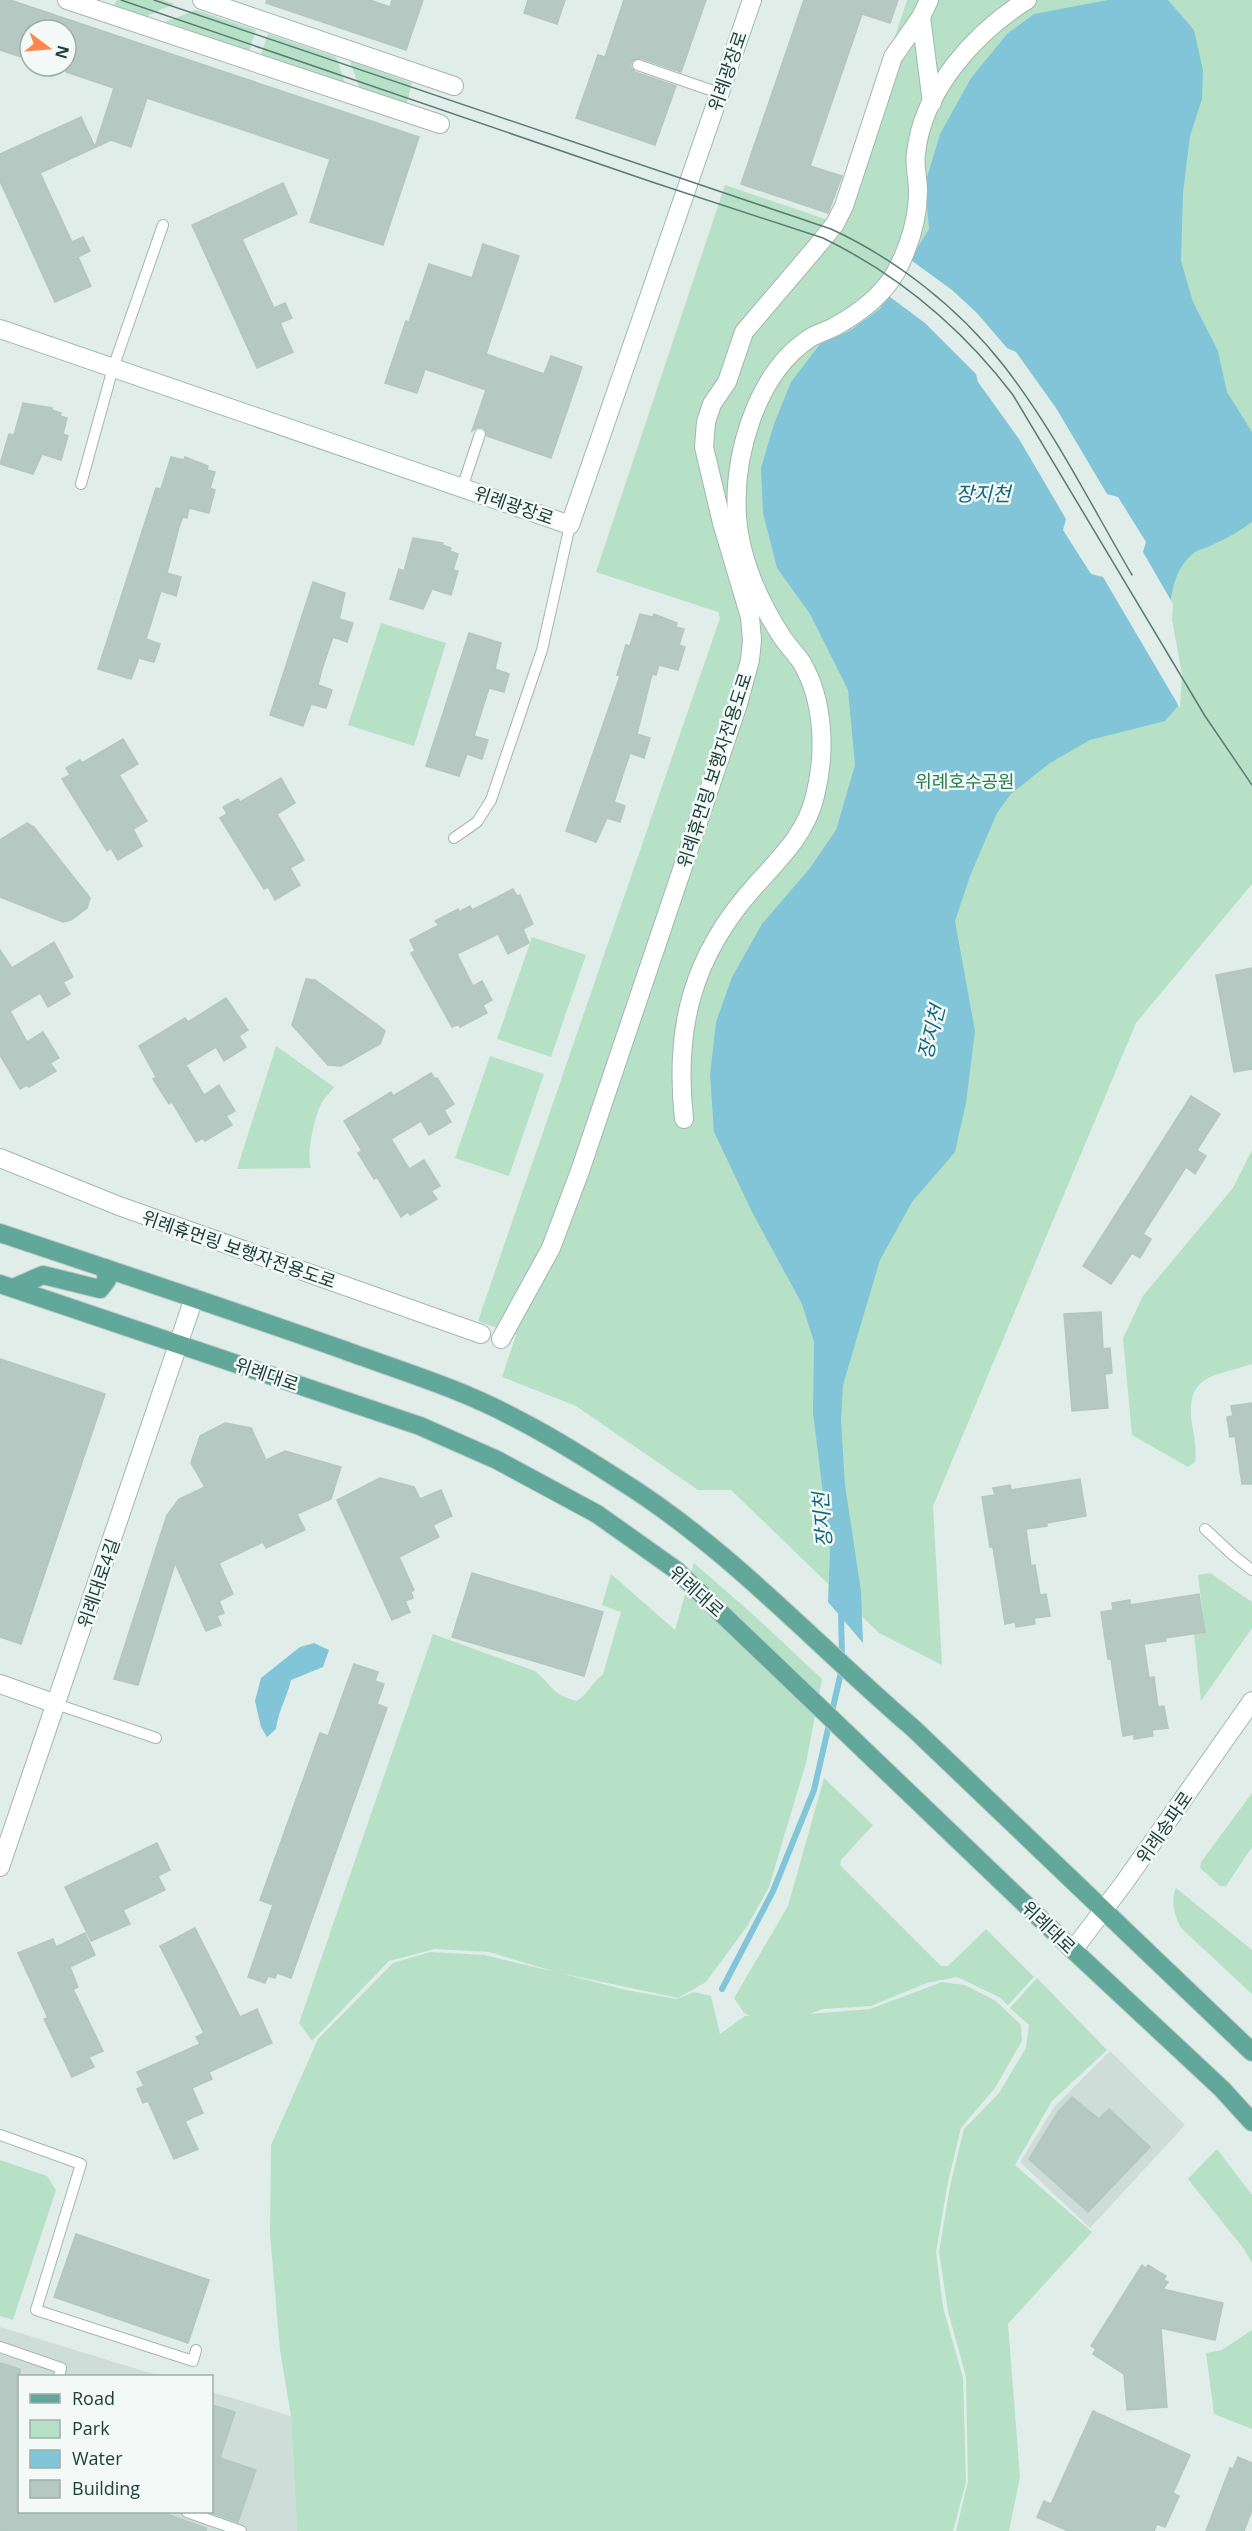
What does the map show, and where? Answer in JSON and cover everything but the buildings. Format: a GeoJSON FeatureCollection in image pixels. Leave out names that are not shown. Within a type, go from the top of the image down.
{"type":"FeatureCollection","features":[{"type":"Feature","properties":{"kind":"main road"},"geometry":{"type":"LineString","coordinates":[[0,1233],[194,1298],[432,1382],[512,1416],[621,1480],[690,1530],[764,1592],[856,1678],[914,1728],[1252,2052]]}},
{"type":"Feature","properties":{"kind":"main road"},"geometry":{"type":"LineString","coordinates":[[7,1286],[43,1275],[100,1289],[107,1281],[105,1268]]}},
{"type":"Feature","properties":{"kind":"main road","name":"위례대로"},"geometry":{"type":"LineString","coordinates":[[7,1286],[420,1426],[483,1453],[597,1514],[676,1570],[1073,1950],[1222,2089],[1252,2122]]}},
{"type":"Feature","properties":{"kind":"street"},"geometry":{"type":"LineString","coordinates":[[67,0],[440,124]]}},
{"type":"Feature","properties":{"kind":"street"},"geometry":{"type":"LineString","coordinates":[[202,0],[454,86]]}},
{"type":"Feature","properties":{"kind":"street","name":"위례광장로"},"geometry":{"type":"LineString","coordinates":[[0,329],[570,525],[752,0]]}},
{"type":"Feature","properties":{"kind":"street","name":"위례휴먼링 보행자전용도로"},"geometry":{"type":"LineString","coordinates":[[501,1339],[551,1248],[580,1172],[736,710],[750,660],[752,640],[750,616],[722,523],[704,447],[706,422],[712,404],[727,382],[744,332],[803,264],[836,221],[844,206],[893,57],[921,17],[929,0]]}},
{"type":"Feature","properties":{"kind":"street"},"geometry":{"type":"LineString","coordinates":[[684,1119],[680,1078],[682,1035],[699,972],[723,927],[753,887],[788,851],[803,828],[815,796],[819,769],[822,728],[814,695],[802,664],[782,637],[763,603],[746,563],[741,541],[737,515],[737,485],[746,433],[754,411],[768,385],[789,356],[810,338],[837,325],[875,300],[895,274],[912,235],[918,192],[915,155],[920,132],[932,103],[963,54],[982,35],[1028,0]]}},
{"type":"Feature","properties":{"kind":"street"},"geometry":{"type":"LineString","coordinates":[[921,17],[932,103]]}},
{"type":"Feature","properties":{"kind":"street","name":"위례휴먼링 보행자전용도로"},"geometry":{"type":"LineString","coordinates":[[0,1158],[119,1206],[481,1334]]}},
{"type":"Feature","properties":{"kind":"street","name":"위례대로4길"},"geometry":{"type":"LineString","coordinates":[[0,1868],[194,1298]]}},
{"type":"Feature","properties":{"kind":"street"},"geometry":{"type":"LineString","coordinates":[[0,1684],[56,1704]]}},
{"type":"Feature","properties":{"kind":"street","name":"위례송파로"},"geometry":{"type":"LineString","coordinates":[[1073,1950],[1105,1909],[1252,1701]]}},
{"type":"Feature","properties":{"kind":"lane"},"geometry":{"type":"LineString","coordinates":[[638,65],[719,93]]}},
{"type":"Feature","properties":{"kind":"lane"},"geometry":{"type":"LineString","coordinates":[[81,484],[113,368],[163,225]]}},
{"type":"Feature","properties":{"kind":"lane"},"geometry":{"type":"LineString","coordinates":[[462,488],[480,434]]}},
{"type":"Feature","properties":{"kind":"lane"},"geometry":{"type":"LineString","coordinates":[[454,838],[477,822],[491,800],[542,650],[570,525]]}},
{"type":"Feature","properties":{"kind":"lane"},"geometry":{"type":"LineString","coordinates":[[1205,1529],[1234,1557],[1252,1570]]}},
{"type":"Feature","properties":{"kind":"lane"},"geometry":{"type":"LineString","coordinates":[[56,1704],[156,1738]]}},
{"type":"Feature","properties":{"kind":"lane"},"geometry":{"type":"LineString","coordinates":[[0,2135],[81,2164],[36,2310],[193,2361],[196,2350]]}},
{"type":"Feature","properties":{"kind":"lane"},"geometry":{"type":"LineString","coordinates":[[0,2347],[61,2368],[59,2375]]}},
{"type":"Feature","properties":{"kind":"lane"},"geometry":{"type":"LineString","coordinates":[[192,2513],[241,2531]]}},
{"type":"Feature","properties":{"kind":"shaded area"},"geometry":{"type":"Polygon","coordinates":[[[1110,2051],[1185,2125],[1090,2228],[1020,2162],[1054,2107],[1110,2051]]]}},
{"type":"Feature","properties":{"kind":"shaded area"},"geometry":{"type":"Polygon","coordinates":[[[0,2327],[157,2375],[18,2375],[18,2513],[213,2513],[213,2392],[291,2416],[297,2531],[0,2531],[0,2327]]]}},
{"type":"Feature","properties":{"kind":"green space"},"geometry":{"type":"Polygon","coordinates":[[[117,0],[163,0],[174,4],[145,17],[113,6],[117,0]]]}},
{"type":"Feature","properties":{"kind":"green space","name":"위례호수공원"},"geometry":{"type":"Polygon","coordinates":[[[907,0],[1252,0],[1252,884],[1136,1023],[933,1506],[942,1665],[879,1633],[731,1490],[698,1490],[576,1406],[502,1377],[516,1335],[478,1321],[720,618],[718,612],[596,572],[725,185],[834,222],[907,0]]]}},
{"type":"Feature","properties":{"kind":"green space"},"geometry":{"type":"Polygon","coordinates":[[[196,10],[256,30],[249,52],[162,23],[196,10]]]}},
{"type":"Feature","properties":{"kind":"green space"},"geometry":{"type":"Polygon","coordinates":[[[268,34],[336,57],[346,86],[260,57],[268,34]]]}},
{"type":"Feature","properties":{"kind":"green space"},"geometry":{"type":"Polygon","coordinates":[[[350,61],[412,83],[406,106],[360,90],[350,61]]]}},
{"type":"Feature","properties":{"kind":"green space"},"geometry":{"type":"Polygon","coordinates":[[[381,623],[446,643],[414,746],[348,725],[381,623]]]}},
{"type":"Feature","properties":{"kind":"green space"},"geometry":{"type":"Polygon","coordinates":[[[532,937],[586,955],[551,1057],[497,1039],[532,937]]]}},
{"type":"Feature","properties":{"kind":"green space"},"geometry":{"type":"Polygon","coordinates":[[[276,1046],[334,1087],[321,1103],[315,1120],[310,1146],[311,1168],[237,1169],[276,1046]]]}},
{"type":"Feature","properties":{"kind":"green space"},"geometry":{"type":"Polygon","coordinates":[[[490,1056],[544,1074],[509,1176],[455,1158],[490,1056]]]}},
{"type":"Feature","properties":{"kind":"green space"},"geometry":{"type":"Polygon","coordinates":[[[1252,1150],[1252,1364],[1214,1376],[1198,1386],[1193,1395],[1191,1408],[1195,1462],[1188,1467],[1132,1435],[1123,1338],[1143,1296],[1233,1188],[1252,1150]]]}},
{"type":"Feature","properties":{"kind":"green space"},"geometry":{"type":"Polygon","coordinates":[[[694,1563],[822,1679],[806,1763],[769,1887],[748,1925],[706,1982],[678,1998],[560,1973],[626,1990],[677,1999],[694,1992],[711,1996],[720,2034],[745,2016],[750,2016],[744,2013],[734,1998],[788,1906],[824,1778],[873,1825],[841,1860],[840,1865],[941,1966],[948,1966],[986,1929],[1034,1977],[1008,2005],[999,1997],[957,1977],[927,1983],[871,2006],[823,2009],[809,2014],[870,2009],[942,1982],[965,1985],[996,2001],[1021,2025],[1022,2041],[995,2088],[961,2128],[948,2182],[936,2252],[943,2307],[963,2378],[966,2482],[953,2531],[297,2531],[291,2416],[280,2350],[270,2234],[271,2145],[318,2039],[393,1963],[430,1952],[484,1955],[556,1972],[489,1952],[435,1949],[389,1961],[312,2041],[299,2023],[433,1634],[535,1671],[557,1692],[577,1701],[603,1674],[621,1612],[602,1605],[611,1574],[675,1630],[694,1563]]]}},
{"type":"Feature","properties":{"kind":"green space"},"geometry":{"type":"Polygon","coordinates":[[[1210,1573],[1252,1602],[1252,1628],[1201,1701],[1194,1633],[1205,1631],[1198,1575],[1210,1573]]]}},
{"type":"Feature","properties":{"kind":"green space"},"geometry":{"type":"Polygon","coordinates":[[[1252,1793],[1252,1847],[1226,1886],[1220,1886],[1200,1868],[1201,1862],[1252,1793]]]}},
{"type":"Feature","properties":{"kind":"green space"},"geometry":{"type":"Polygon","coordinates":[[[1176,1888],[1252,1950],[1252,1994],[1181,1928],[1174,1908],[1173,1898],[1176,1888]]]}},
{"type":"Feature","properties":{"kind":"green space"},"geometry":{"type":"Polygon","coordinates":[[[1037,1978],[1107,2050],[1052,2101],[1015,2165],[1092,2232],[1008,2324],[1020,2477],[1009,2531],[956,2531],[968,2481],[966,2377],[948,2311],[939,2252],[950,2186],[964,2129],[999,2093],[1026,2048],[1029,2025],[1010,2008],[1037,1978]]]}},
{"type":"Feature","properties":{"kind":"green space"},"geometry":{"type":"Polygon","coordinates":[[[1217,2149],[1252,2195],[1252,2263],[1244,2249],[1188,2179],[1217,2149]]]}},
{"type":"Feature","properties":{"kind":"green space"},"geometry":{"type":"Polygon","coordinates":[[[0,2160],[47,2176],[56,2190],[13,2320],[0,2316],[0,2160]]]}},
{"type":"Feature","properties":{"kind":"green space"},"geometry":{"type":"Polygon","coordinates":[[[1252,2330],[1252,2429],[1214,2414],[1206,2353],[1222,2350],[1252,2330]]]}},
{"type":"Feature","properties":{"kind":"water","name":"장지천"},"geometry":{"type":"Polygon","coordinates":[[[1108,0],[1168,0],[1194,30],[1203,70],[1202,99],[1190,136],[1183,193],[1181,261],[1193,302],[1218,351],[1227,392],[1252,432],[1252,522],[1228,537],[1195,552],[1182,566],[1174,583],[1170,624],[1178,706],[1165,721],[1090,740],[1050,763],[1011,794],[997,813],[970,876],[955,921],[975,1031],[966,1103],[955,1152],[912,1202],[880,1260],[843,1385],[841,1420],[845,1485],[861,1591],[863,1643],[828,1602],[830,1550],[813,1413],[814,1342],[802,1304],[753,1214],[714,1132],[710,1075],[716,1022],[732,977],[762,924],[810,868],[836,830],[855,765],[848,690],[810,614],[777,568],[763,513],[761,468],[774,424],[791,382],[820,344],[851,330],[880,309],[929,229],[925,184],[940,134],[971,78],[1008,33],[1034,14],[1108,0]]]}},
{"type":"Feature","properties":{"kind":"water"},"geometry":{"type":"Polygon","coordinates":[[[314,1643],[329,1650],[323,1667],[291,1680],[276,1729],[267,1737],[261,1727],[255,1701],[261,1678],[300,1647],[314,1643]]]}},
{"type":"Feature","properties":{"kind":"pier"},"geometry":{"type":"Polygon","coordinates":[[[908,258],[952,290],[977,313],[1007,348],[1016,352],[1056,408],[1107,494],[1118,497],[1146,542],[1143,552],[1173,604],[1172,620],[1182,674],[1180,708],[1103,577],[1091,574],[1063,530],[1066,519],[1019,439],[978,382],[976,374],[925,323],[886,294],[908,258]]]}},
{"type":"Feature","properties":{"kind":"waterway","name":"장지천"},"geometry":{"type":"LineString","coordinates":[[841,1611],[842,1658]]}},
{"type":"Feature","properties":{"kind":"waterway","name":"장지천"},"geometry":{"type":"LineString","coordinates":[[722,1989],[773,1891],[814,1790],[842,1668]]}},
{"type":"Feature","properties":{"kind":"tram line"},"geometry":{"type":"LineString","coordinates":[[121,0],[652,182],[823,238],[903,286],[951,326],[1013,395],[1205,716],[1252,785]]}},
{"type":"Feature","properties":{"kind":"tram line"},"geometry":{"type":"LineString","coordinates":[[154,0],[831,229],[879,255],[947,305],[1004,366],[1056,442],[1132,575]]}}]}
